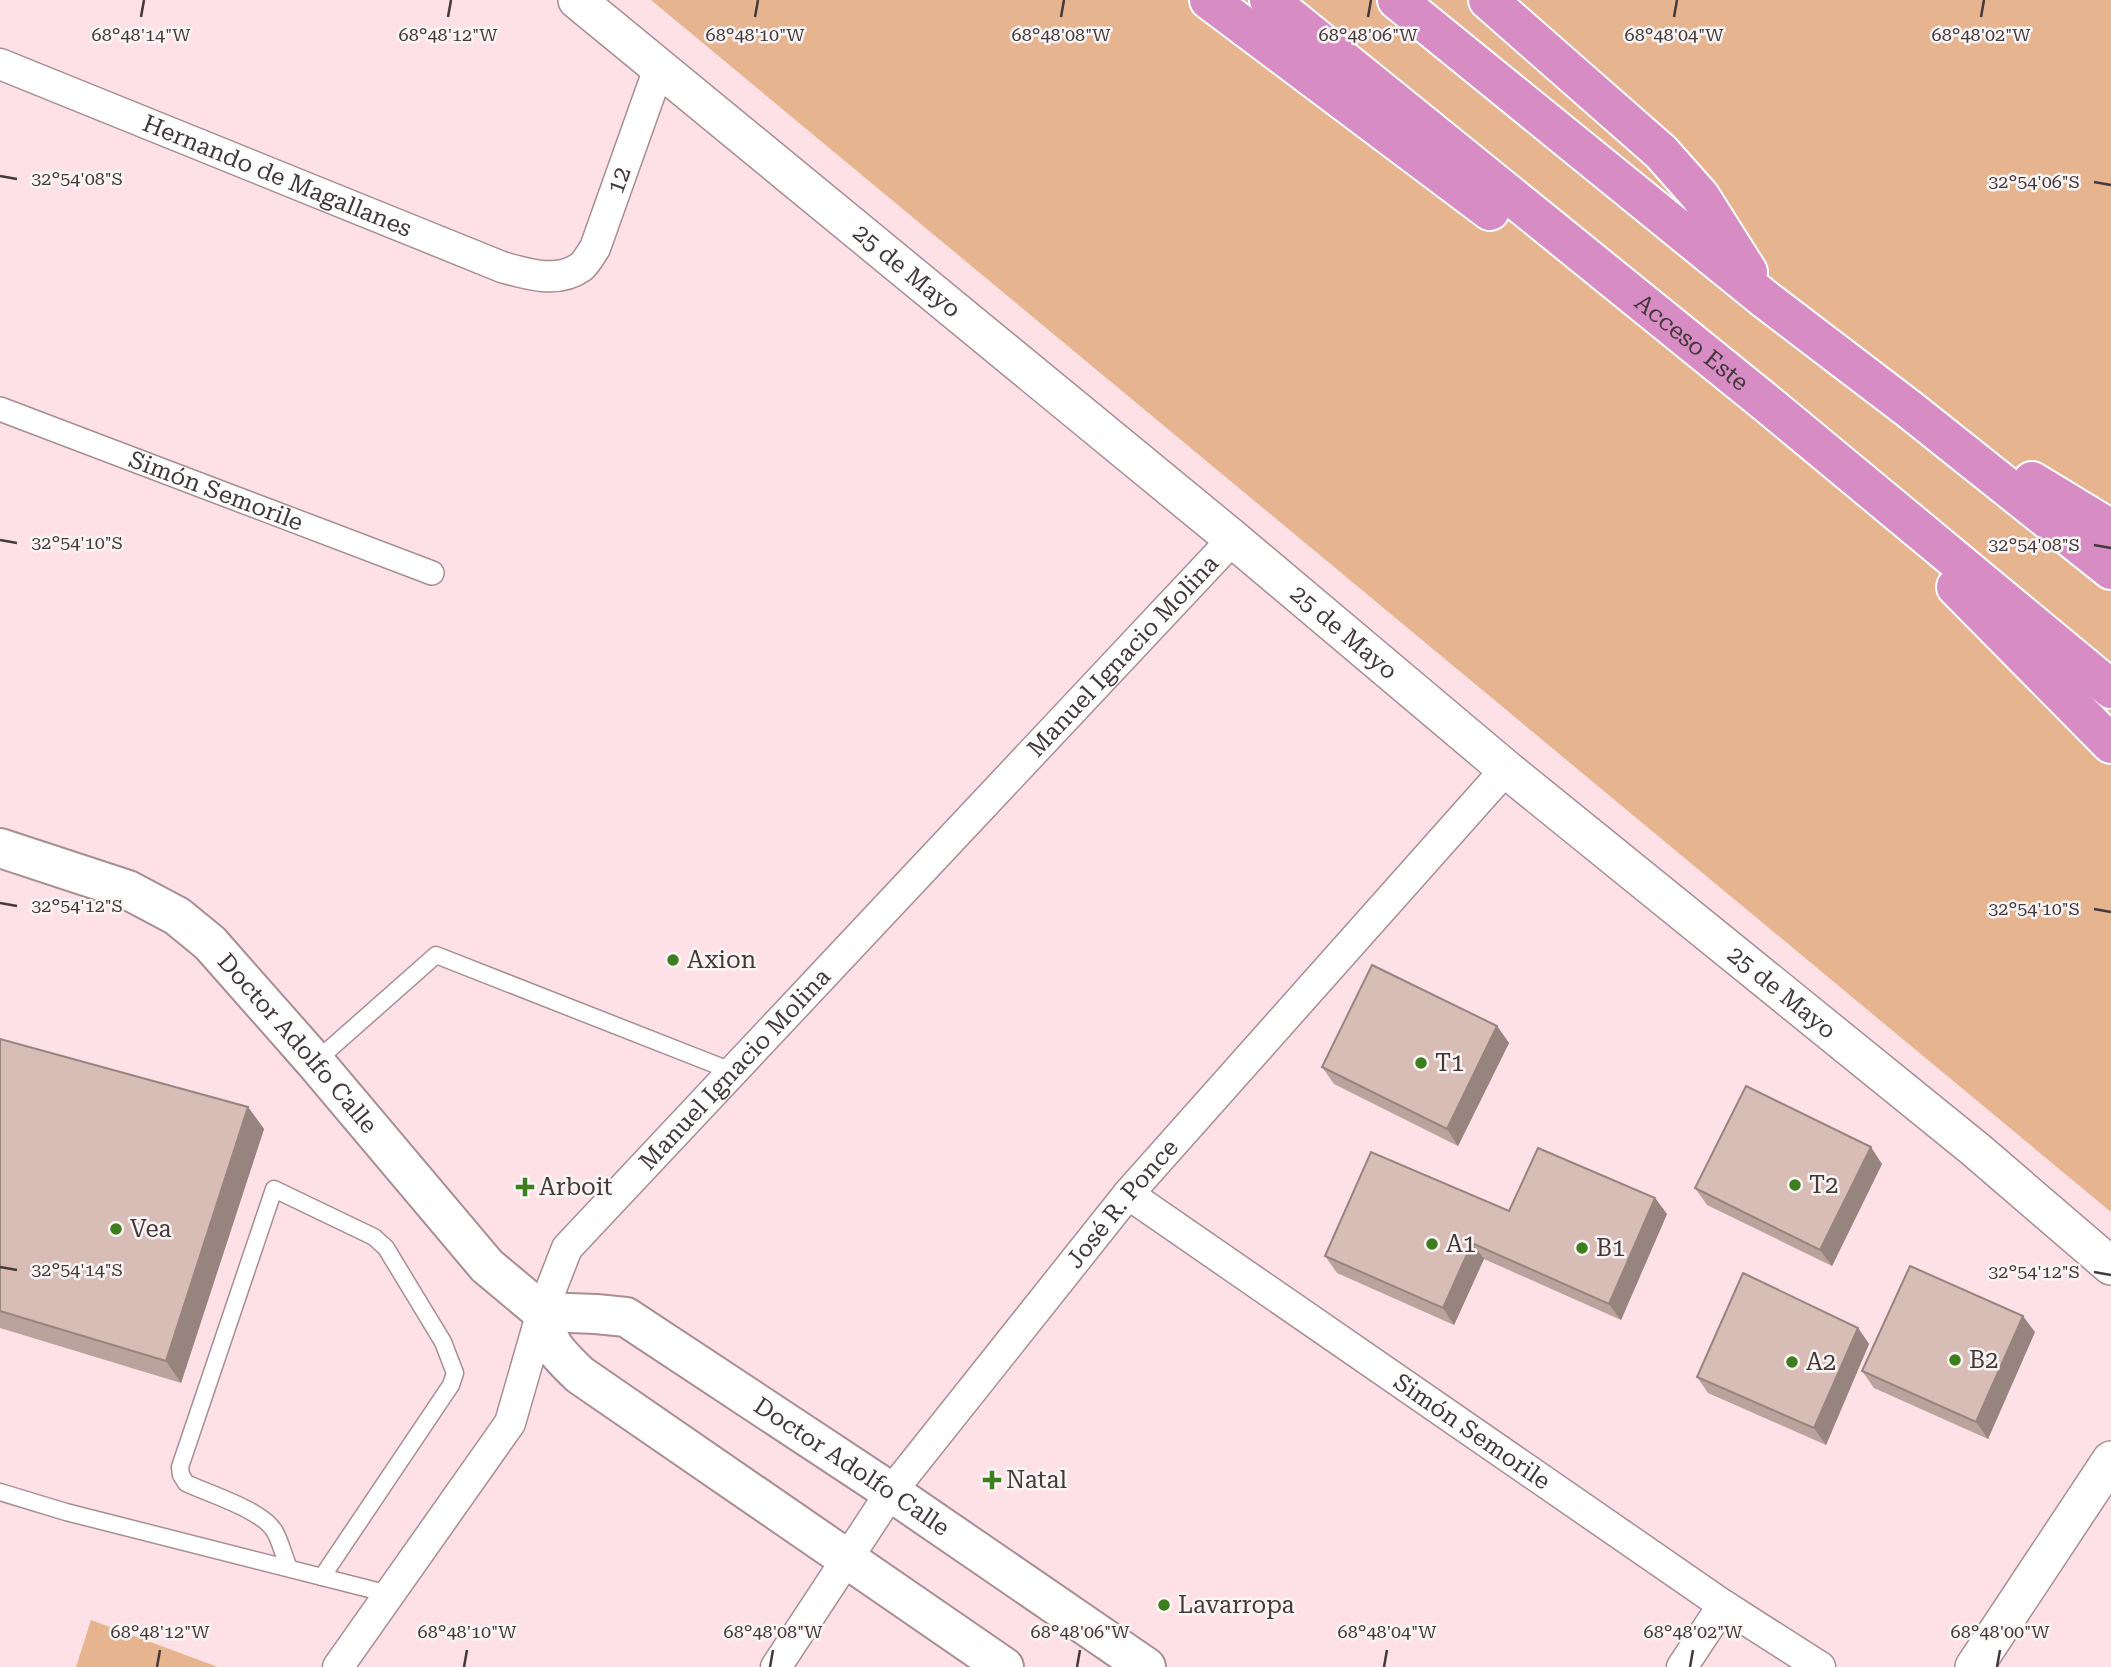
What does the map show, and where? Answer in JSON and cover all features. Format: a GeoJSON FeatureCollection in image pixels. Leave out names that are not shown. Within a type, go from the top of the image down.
{"type":"FeatureCollection","features":[{"type":"Feature","properties":{"kind":"highway"},"geometry":{"type":"LineString","coordinates":[[1209,0],[1604,297],[1770,406]]}},
{"type":"Feature","properties":{"kind":"highway","name":"Acceso Este"},"geometry":{"type":"LineString","coordinates":[[1269,0],[1770,406],[2111,689]]}},
{"type":"Feature","properties":{"kind":"highway"},"geometry":{"type":"LineString","coordinates":[[1397,0],[1766,300],[1909,409],[2111,570]]}},
{"type":"Feature","properties":{"kind":"highway"},"geometry":{"type":"LineString","coordinates":[[1488,0],[1661,152],[1700,196],[1766,300]]}},
{"type":"Feature","properties":{"kind":"highway"},"geometry":{"type":"LineString","coordinates":[[1909,409],[2111,529]]}},
{"type":"Feature","properties":{"kind":"highway"},"geometry":{"type":"LineString","coordinates":[[1839,463],[1988,621],[2111,744]]}},
{"type":"Feature","properties":{"kind":"main road","name":"Doctor Adolfo Calle"},"geometry":{"type":"LineString","coordinates":[[0,848],[128,890],[177,916],[210,943],[315,1062],[487,1266],[542,1312],[626,1318],[891,1492],[1146,1667]]}},
{"type":"Feature","properties":{"kind":"main road"},"geometry":{"type":"LineString","coordinates":[[542,1312],[549,1341],[558,1354],[580,1375],[1004,1667]]}},
{"type":"Feature","properties":{"kind":"street","name":"25 de Mayo"},"geometry":{"type":"LineString","coordinates":[[577,0],[1233,539],[1506,769],[1975,1149],[2111,1266]]}},
{"type":"Feature","properties":{"kind":"street","name":"Hernando de Magallanes"},"geometry":{"type":"LineString","coordinates":[[0,64],[502,267],[535,277],[559,275]]}},
{"type":"Feature","properties":{"kind":"street","name":"12"},"geometry":{"type":"LineString","coordinates":[[559,275],[581,267],[595,248],[659,68]]}},
{"type":"Feature","properties":{"kind":"street","name":"Simón Semorile"},"geometry":{"type":"LineString","coordinates":[[0,409],[432,573]]}},
{"type":"Feature","properties":{"kind":"street","name":"Manuel Ignacio Molina"},"geometry":{"type":"LineString","coordinates":[[338,1667],[510,1423],[542,1312],[567,1248],[1233,539]]}},
{"type":"Feature","properties":{"kind":"street","name":"José R. Ponce"},"geometry":{"type":"LineString","coordinates":[[776,1667],[891,1492],[1128,1194],[1506,769]]}},
{"type":"Feature","properties":{"kind":"street","name":"Simón Semorile"},"geometry":{"type":"LineString","coordinates":[[1128,1194],[1723,1605],[1820,1667]]}},
{"type":"Feature","properties":{"kind":"street"},"geometry":{"type":"LineString","coordinates":[[1974,1667],[2111,1460]]}},
{"type":"Feature","properties":{"kind":"street"},"geometry":{"type":"LineString","coordinates":[[1682,1667],[1723,1605]]}},
{"type":"Feature","properties":{"kind":"lane"},"geometry":{"type":"LineString","coordinates":[[315,1062],[436,955],[734,1072]]}},
{"type":"Feature","properties":{"kind":"lane"},"geometry":{"type":"LineString","coordinates":[[289,1568],[275,1530],[261,1518],[251,1510],[186,1483],[180,1475],[180,1467],[274,1189],[374,1237],[386,1248],[443,1342],[455,1373],[451,1385],[322,1577]]}},
{"type":"Feature","properties":{"kind":"lane"},"geometry":{"type":"LineString","coordinates":[[0,1492],[66,1512],[389,1594]]}},
{"type":"Feature","properties":{"kind":"shaded area"},"geometry":{"type":"Polygon","coordinates":[[[651,0],[2111,0],[2111,1212],[651,0]]]}},
{"type":"Feature","properties":{"kind":"shaded area"},"geometry":{"type":"Polygon","coordinates":[[[91,1620],[218,1667],[76,1667],[91,1620]]]}},
{"type":"Feature","properties":{"kind":"building","name":"T1"},"geometry":{"type":"Polygon","coordinates":[[[1372,965],[1497,1026],[1447,1129],[1322,1067],[1372,965]]]}},
{"type":"Feature","properties":{"kind":"building","name":"Vea"},"geometry":{"type":"Polygon","coordinates":[[[0,1039],[248,1107],[166,1361],[0,1311],[0,1039]]]}},
{"type":"Feature","properties":{"kind":"building","name":"T2"},"geometry":{"type":"Polygon","coordinates":[[[1746,1086],[1871,1147],[1820,1250],[1695,1188],[1746,1086]]]}},
{"type":"Feature","properties":{"kind":"building"},"geometry":{"type":"Polygon","coordinates":[[[1538,1148],[1655,1198],[1609,1304],[1472,1243],[1443,1308],[1325,1256],[1371,1152],[1509,1211],[1538,1148]]]}},
{"type":"Feature","properties":{"kind":"building","name":"B2"},"geometry":{"type":"Polygon","coordinates":[[[1910,1266],[2023,1316],[1976,1422],[1862,1371],[1910,1266]]]}},
{"type":"Feature","properties":{"kind":"building","name":"A2"},"geometry":{"type":"Polygon","coordinates":[[[1743,1273],[1858,1328],[1814,1428],[1697,1377],[1743,1273]]]}},
{"type":"Feature","properties":{"kind":"place","name":"Axion"},"geometry":{"type":"Point","coordinates":[673,960]}},
{"type":"Feature","properties":{"kind":"place","name":"T1"},"geometry":{"type":"Point","coordinates":[1421,1063]}},
{"type":"Feature","properties":{"kind":"place","name":"T2"},"geometry":{"type":"Point","coordinates":[1795,1185]}},
{"type":"Feature","properties":{"kind":"place","name":"Arboit"},"geometry":{"type":"Point","coordinates":[525,1187]}},
{"type":"Feature","properties":{"kind":"place","name":"Vea"},"geometry":{"type":"Point","coordinates":[116,1229]}},
{"type":"Feature","properties":{"kind":"place","name":"A1"},"geometry":{"type":"Point","coordinates":[1432,1244]}},
{"type":"Feature","properties":{"kind":"place","name":"B1"},"geometry":{"type":"Point","coordinates":[1582,1248]}},
{"type":"Feature","properties":{"kind":"place","name":"B2"},"geometry":{"type":"Point","coordinates":[1955,1360]}},
{"type":"Feature","properties":{"kind":"place","name":"A2"},"geometry":{"type":"Point","coordinates":[1792,1362]}},
{"type":"Feature","properties":{"kind":"place","name":"Natal"},"geometry":{"type":"Point","coordinates":[992,1480]}},
{"type":"Feature","properties":{"kind":"place","name":"Lavarropa"},"geometry":{"type":"Point","coordinates":[1164,1605]}}]}
